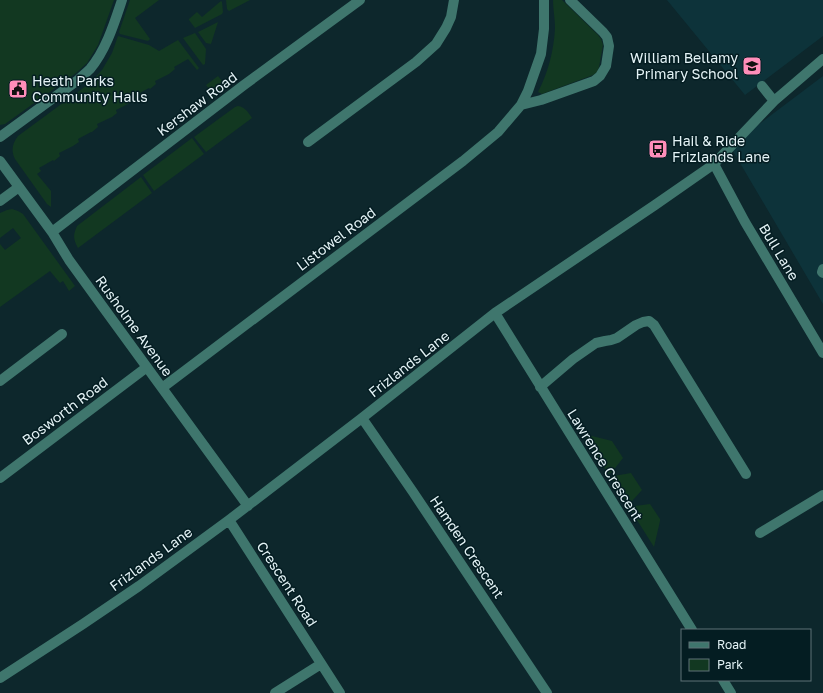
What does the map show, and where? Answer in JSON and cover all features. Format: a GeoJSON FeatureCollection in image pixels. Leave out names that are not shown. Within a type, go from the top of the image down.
{"type":"FeatureCollection","features":[{"type":"Feature","properties":{"kind":"street"},"geometry":{"type":"LineString","coordinates":[[0,137],[78,80],[90,69],[100,55],[122,0]]}},
{"type":"Feature","properties":{"kind":"street","name":"Kershaw Road"},"geometry":{"type":"LineString","coordinates":[[52,232],[360,0]]}},
{"type":"Feature","properties":{"kind":"street"},"geometry":{"type":"LineString","coordinates":[[308,142],[416,62],[436,44],[451,17],[454,0]]}},
{"type":"Feature","properties":{"kind":"street","name":"Listowel Road"},"geometry":{"type":"LineString","coordinates":[[162,388],[498,132],[521,105],[528,91],[541,54],[544,29],[544,0]]}},
{"type":"Feature","properties":{"kind":"street"},"geometry":{"type":"LineString","coordinates":[[521,105],[541,100],[594,81],[600,76],[606,66],[609,46],[607,37],[570,0]]}},
{"type":"Feature","properties":{"kind":"street","name":"Frizlands Lane"},"geometry":{"type":"LineString","coordinates":[[0,678],[118,600],[248,506],[495,313],[650,209],[714,164],[774,101],[823,59]]}},
{"type":"Feature","properties":{"kind":"street"},"geometry":{"type":"LineString","coordinates":[[762,86],[774,101]]}},
{"type":"Feature","properties":{"kind":"street","name":"Rusholme Avenue"},"geometry":{"type":"LineString","coordinates":[[0,161],[52,232],[69,260],[248,506]]}},
{"type":"Feature","properties":{"kind":"street","name":"Bull Lane"},"geometry":{"type":"LineString","coordinates":[[714,164],[745,222],[823,353]]}},
{"type":"Feature","properties":{"kind":"street"},"geometry":{"type":"LineString","coordinates":[[0,200],[19,187]]}},
{"type":"Feature","properties":{"kind":"street"},"geometry":{"type":"LineString","coordinates":[[823,269],[823,273]]}},
{"type":"Feature","properties":{"kind":"street","name":"Lawrence Crescent"},"geometry":{"type":"LineString","coordinates":[[495,313],[691,629]]}},
{"type":"Feature","properties":{"kind":"street"},"geometry":{"type":"LineString","coordinates":[[540,387],[573,359],[596,343],[617,338],[636,325],[649,321],[654,325],[746,474]]}},
{"type":"Feature","properties":{"kind":"street"},"geometry":{"type":"LineString","coordinates":[[0,380],[62,334]]}},
{"type":"Feature","properties":{"kind":"street","name":"Bosworth Road"},"geometry":{"type":"LineString","coordinates":[[0,478],[147,367]]}},
{"type":"Feature","properties":{"kind":"street","name":"Hamden Crescent"},"geometry":{"type":"LineString","coordinates":[[362,418],[413,492],[546,693]]}},
{"type":"Feature","properties":{"kind":"street"},"geometry":{"type":"LineString","coordinates":[[760,533],[823,494]]}},
{"type":"Feature","properties":{"kind":"street","name":"Crescent Road"},"geometry":{"type":"LineString","coordinates":[[229,520],[340,693]]}},
{"type":"Feature","properties":{"kind":"street"},"geometry":{"type":"LineString","coordinates":[[275,693],[321,664]]}},
{"type":"Feature","properties":{"kind":"street"},"geometry":{"type":"LineString","coordinates":[[724,681],[731,693]]}},
{"type":"Feature","properties":{"kind":"shaded area","name":"William Bellamy Primary School"},"geometry":{"type":"Polygon","coordinates":[[[667,0],[823,0],[823,36],[745,95],[667,0]]]}},
{"type":"Feature","properties":{"kind":"shaded area"},"geometry":{"type":"Polygon","coordinates":[[[823,76],[823,304],[730,146],[823,76]]]}},
{"type":"Feature","properties":{"kind":"green space"},"geometry":{"type":"Polygon","coordinates":[[[0,0],[114,0],[98,45],[87,63],[76,73],[5,124],[0,125],[0,0]]]}},
{"type":"Feature","properties":{"kind":"green space"},"geometry":{"type":"Polygon","coordinates":[[[130,0],[159,0],[135,18],[150,39],[148,41],[120,34],[119,32],[130,0]]]}},
{"type":"Feature","properties":{"kind":"green space"},"geometry":{"type":"Polygon","coordinates":[[[226,0],[250,0],[229,11],[227,9],[226,0]]]}},
{"type":"Feature","properties":{"kind":"green space"},"geometry":{"type":"Polygon","coordinates":[[[553,0],[562,0],[598,35],[603,45],[597,72],[593,75],[542,94],[538,92],[548,69],[554,36],[555,25],[553,0]]]}},
{"type":"Feature","properties":{"kind":"green space"},"geometry":{"type":"Polygon","coordinates":[[[221,1],[222,14],[195,28],[189,19],[197,12],[202,17],[221,1]]]}},
{"type":"Feature","properties":{"kind":"green space"},"geometry":{"type":"Polygon","coordinates":[[[218,22],[211,44],[206,43],[198,32],[218,22]]]}},
{"type":"Feature","properties":{"kind":"green space"},"geometry":{"type":"Polygon","coordinates":[[[195,33],[206,49],[205,64],[203,65],[183,38],[195,33]]]}},
{"type":"Feature","properties":{"kind":"green space"},"geometry":{"type":"Polygon","coordinates":[[[118,36],[149,45],[159,51],[178,40],[199,68],[197,70],[188,59],[174,67],[175,69],[169,74],[155,81],[156,84],[150,89],[149,88],[136,95],[137,98],[116,110],[117,113],[112,117],[97,124],[98,127],[92,132],[78,139],[79,142],[59,153],[60,156],[54,161],[53,160],[39,168],[41,171],[37,174],[51,191],[51,207],[47,204],[15,159],[13,153],[14,142],[18,136],[90,83],[102,70],[112,53],[118,36]]]}},
{"type":"Feature","properties":{"kind":"green space"},"geometry":{"type":"Polygon","coordinates":[[[218,76],[227,87],[210,100],[209,96],[213,94],[206,85],[218,76]]]}},
{"type":"Feature","properties":{"kind":"green space"},"geometry":{"type":"Polygon","coordinates":[[[238,106],[248,112],[252,118],[206,152],[194,137],[238,106]]]}},
{"type":"Feature","properties":{"kind":"green space"},"geometry":{"type":"Polygon","coordinates":[[[192,138],[204,154],[154,191],[143,175],[192,138]]]}},
{"type":"Feature","properties":{"kind":"green space"},"geometry":{"type":"Polygon","coordinates":[[[141,177],[152,193],[78,248],[74,237],[77,226],[141,177]]]}},
{"type":"Feature","properties":{"kind":"green space"},"geometry":{"type":"Polygon","coordinates":[[[12,209],[23,214],[75,286],[69,291],[63,281],[60,283],[50,271],[0,307],[0,244],[5,250],[21,238],[13,228],[0,238],[0,213],[12,209]]]}},
{"type":"Feature","properties":{"kind":"green space"},"geometry":{"type":"Polygon","coordinates":[[[584,434],[612,441],[623,458],[612,472],[608,474],[584,434]]]}},
{"type":"Feature","properties":{"kind":"green space"},"geometry":{"type":"Polygon","coordinates":[[[631,473],[642,490],[632,501],[627,504],[611,478],[614,476],[631,473]]]}},
{"type":"Feature","properties":{"kind":"green space"},"geometry":{"type":"Polygon","coordinates":[[[650,504],[660,519],[654,547],[630,509],[635,506],[650,504]]]}},
{"type":"Feature","properties":{"kind":"place","name":"William Bellamy Primary School"},"geometry":{"type":"Point","coordinates":[752,66]}},
{"type":"Feature","properties":{"kind":"place","name":"Heath Parks Community Halls"},"geometry":{"type":"Point","coordinates":[18,89]}},
{"type":"Feature","properties":{"kind":"place","name":"Hail & Ride Frizlands Lane"},"geometry":{"type":"Point","coordinates":[658,149]}}]}
